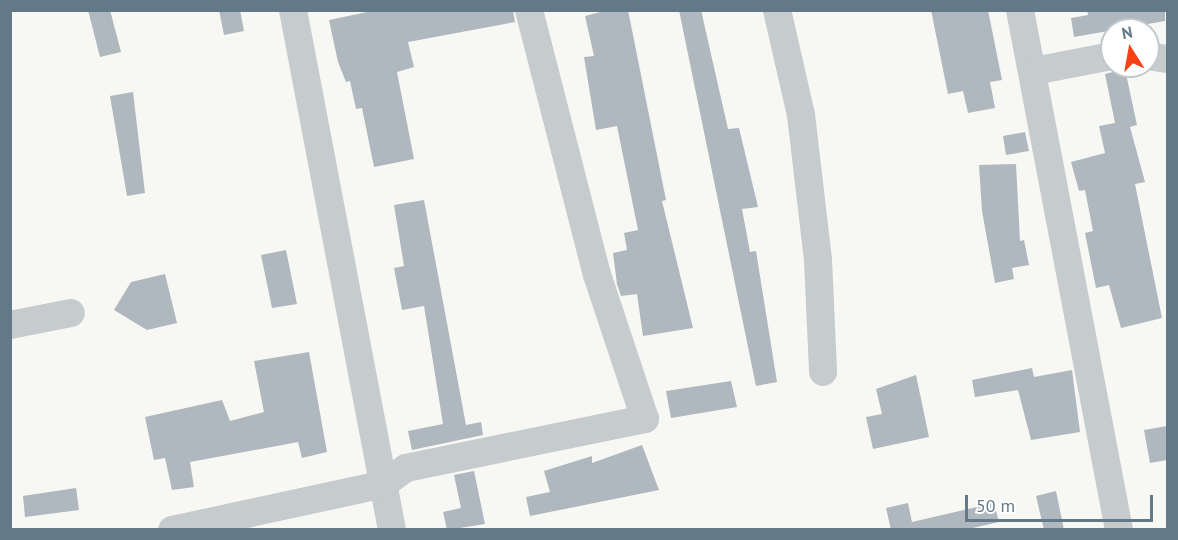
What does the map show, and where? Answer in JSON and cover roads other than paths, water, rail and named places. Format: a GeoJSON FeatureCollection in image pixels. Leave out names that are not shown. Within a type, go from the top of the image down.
{"type":"FeatureCollection","features":[{"type":"Feature","properties":{"kind":"street"},"geometry":{"type":"LineString","coordinates":[[293,10],[392,530]]}},
{"type":"Feature","properties":{"kind":"street"},"geometry":{"type":"LineString","coordinates":[[172,530],[384,484],[406,468],[645,419],[597,275],[529,10]]}},
{"type":"Feature","properties":{"kind":"street"},"geometry":{"type":"LineString","coordinates":[[777,10],[801,115],[818,260],[823,372]]}},
{"type":"Feature","properties":{"kind":"street"},"geometry":{"type":"LineString","coordinates":[[1020,10],[1034,71],[1119,530]]}},
{"type":"Feature","properties":{"kind":"street"},"geometry":{"type":"LineString","coordinates":[[1034,71],[1100,58]]}},
{"type":"Feature","properties":{"kind":"street"},"geometry":{"type":"LineString","coordinates":[[10,325],[70,313]]}}]}
